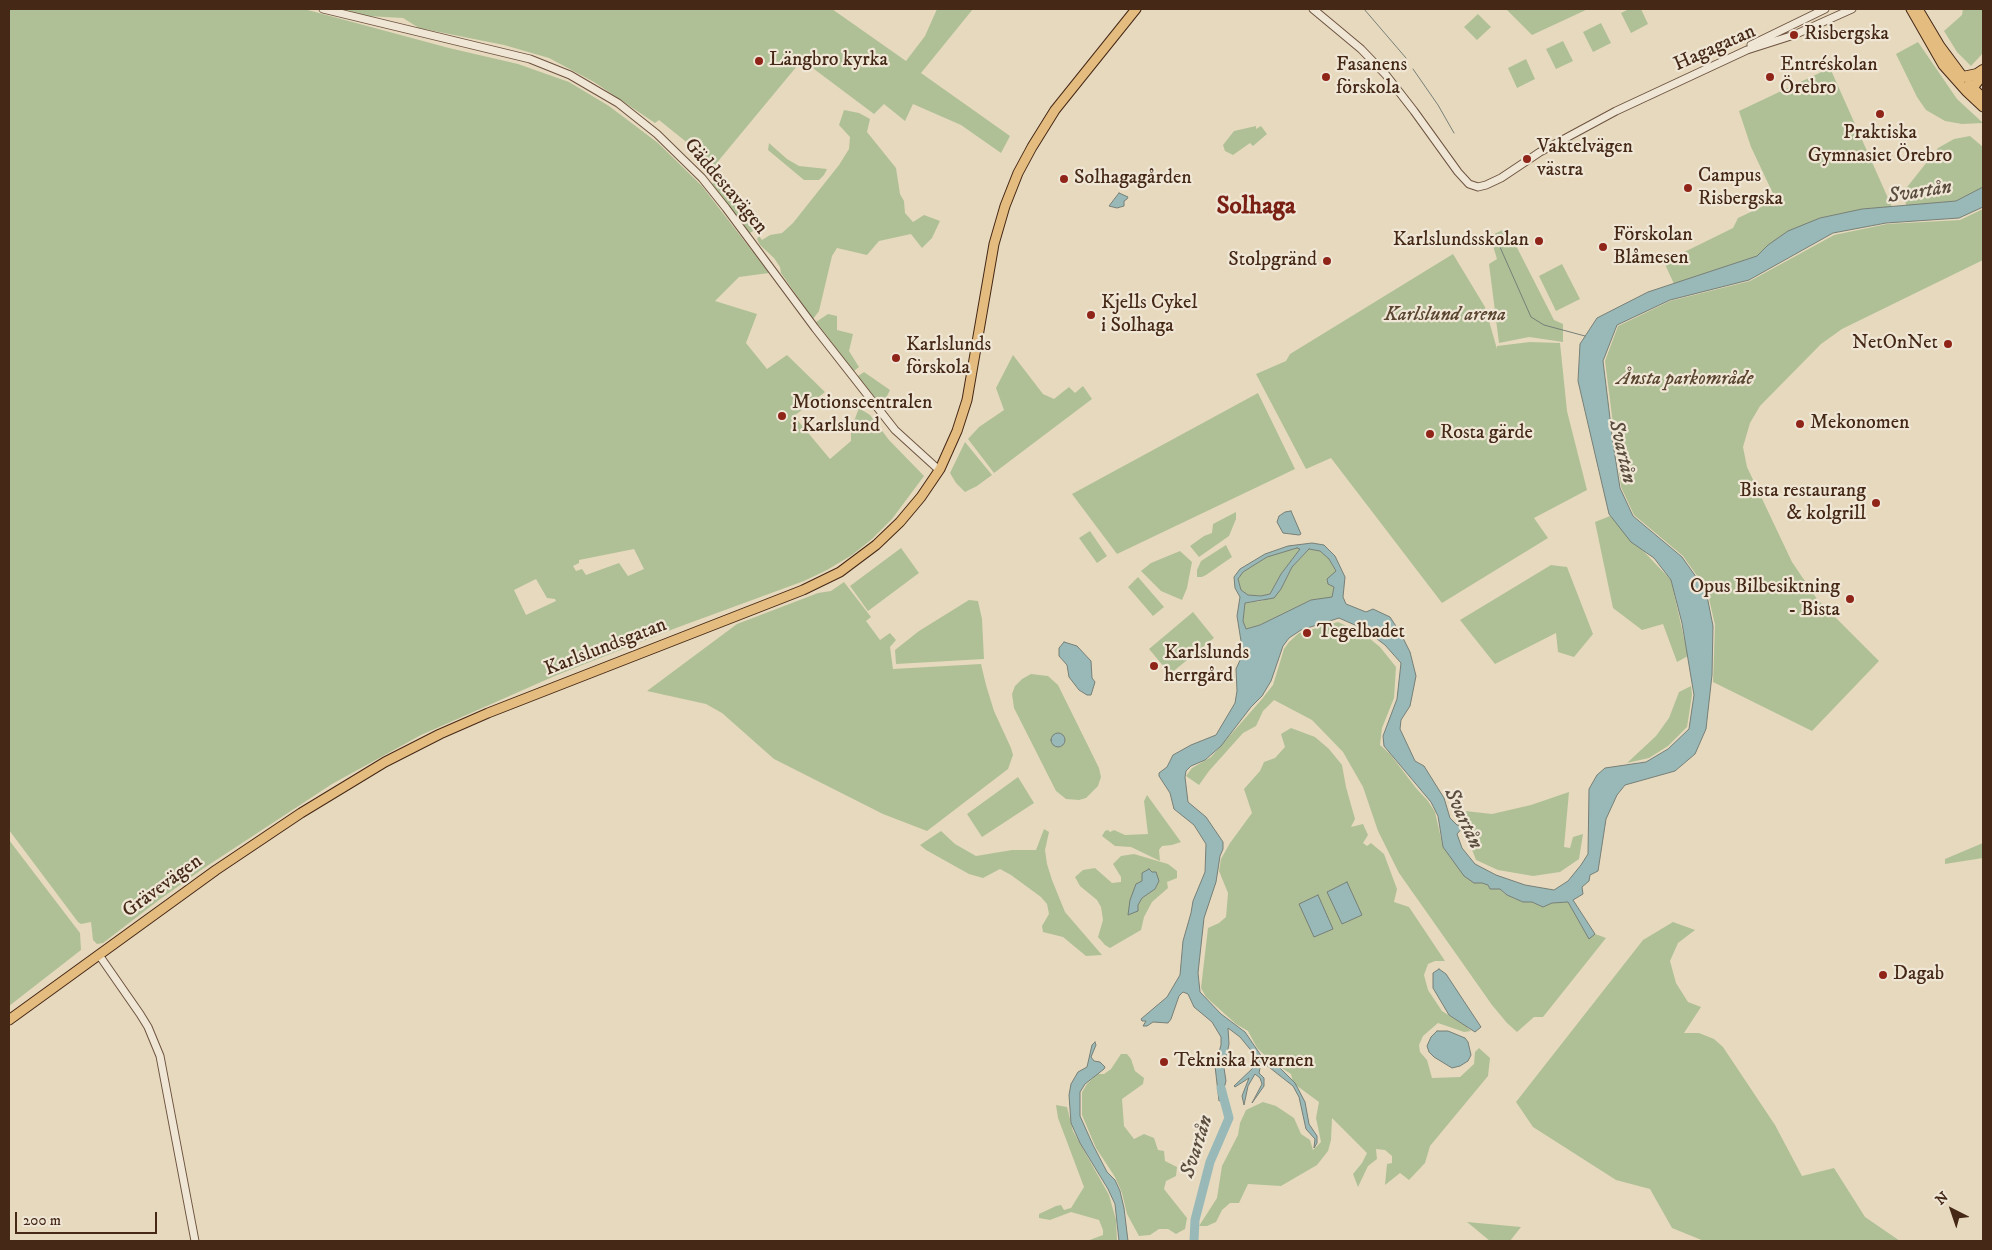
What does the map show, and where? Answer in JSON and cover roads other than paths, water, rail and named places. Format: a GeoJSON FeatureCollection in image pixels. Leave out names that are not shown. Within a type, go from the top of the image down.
{"type":"FeatureCollection","features":[{"type":"Feature","properties":{"kind":"highway"},"geometry":{"type":"LineString","coordinates":[[1968,87],[1977,74],[1983,70]]}},
{"type":"Feature","properties":{"kind":"highway"},"geometry":{"type":"LineString","coordinates":[[1968,87],[1983,74]]}},
{"type":"Feature","properties":{"kind":"main road","name":"Karlslundsgatan"},"geometry":{"type":"LineString","coordinates":[[342,787],[407,750],[480,716],[815,585],[846,568],[880,541],[938,468],[952,432],[972,360],[989,268],[1005,206],[1018,173],[1056,110],[1136,9]]}},
{"type":"Feature","properties":{"kind":"main road","name":"Karlslundsgatan"},"geometry":{"type":"LineString","coordinates":[[1118,33],[1142,9]]}},
{"type":"Feature","properties":{"kind":"main road"},"geometry":{"type":"LineString","coordinates":[[1911,9],[1937,55],[1968,87],[1983,98]]}},
{"type":"Feature","properties":{"kind":"main road"},"geometry":{"type":"LineString","coordinates":[[1918,9],[1944,52],[1983,107]]}},
{"type":"Feature","properties":{"kind":"main road","name":"Grävevägen"},"geometry":{"type":"LineString","coordinates":[[9,1020],[216,870],[342,787]]}},
{"type":"Feature","properties":{"kind":"street","name":"Gäddestavägen"},"geometry":{"type":"LineString","coordinates":[[323,9],[530,60],[570,75],[618,103],[657,134],[702,178],[889,422],[902,437],[938,468]]}},
{"type":"Feature","properties":{"kind":"street","name":"Hagagatan"},"geometry":{"type":"LineString","coordinates":[[1312,9],[1361,49],[1390,80],[1458,172],[1473,186],[1482,187],[1582,128],[1645,97],[1747,50],[1794,35],[1852,9]]}},
{"type":"Feature","properties":{"kind":"street","name":"Hagagatan"},"geometry":{"type":"LineString","coordinates":[[1645,97],[1655,90],[1825,9]]}},
{"type":"Feature","properties":{"kind":"street"},"geometry":{"type":"LineString","coordinates":[[99,955],[144,1020],[160,1056],[165,1074],[195,1241]]}},
{"type":"Feature","properties":{"kind":"water"},"geometry":{"type":"Polygon","coordinates":[[[1983,187],[1983,207],[1959,218],[1886,223],[1833,233],[1749,280],[1670,300],[1617,325],[1603,361],[1620,488],[1633,516],[1682,557],[1706,591],[1713,626],[1712,675],[1706,729],[1695,754],[1675,771],[1625,785],[1617,795],[1606,819],[1598,871],[1590,875],[1589,881],[1582,887],[1583,894],[1573,900],[1595,934],[1589,939],[1568,902],[1552,903],[1543,907],[1532,902],[1523,902],[1507,895],[1500,889],[1490,889],[1488,885],[1474,883],[1464,876],[1443,847],[1438,816],[1431,802],[1384,746],[1383,736],[1397,699],[1401,663],[1385,645],[1364,629],[1339,618],[1301,630],[1289,638],[1283,646],[1271,681],[1262,696],[1251,707],[1221,746],[1205,760],[1191,766],[1186,771],[1185,777],[1188,802],[1206,817],[1223,842],[1216,882],[1204,918],[1198,973],[1200,992],[1221,1014],[1245,1032],[1262,1057],[1280,1068],[1295,1083],[1305,1102],[1309,1124],[1317,1136],[1317,1143],[1314,1148],[1315,1139],[1306,1129],[1299,1097],[1293,1086],[1265,1064],[1261,1063],[1259,1073],[1264,1078],[1264,1086],[1252,1103],[1262,1084],[1260,1078],[1255,1074],[1248,1086],[1244,1105],[1242,1096],[1249,1078],[1234,1086],[1254,1067],[1254,1054],[1240,1037],[1228,1028],[1229,1044],[1224,1068],[1226,1081],[1224,1088],[1225,1098],[1219,1101],[1215,1066],[1221,1045],[1221,1037],[1212,1022],[1194,1007],[1188,994],[1183,992],[1179,996],[1168,1023],[1153,1022],[1143,1026],[1146,1021],[1141,1019],[1167,997],[1180,975],[1183,941],[1193,901],[1205,872],[1206,844],[1194,825],[1174,809],[1170,793],[1159,773],[1167,767],[1173,755],[1216,735],[1235,703],[1237,691],[1236,669],[1241,658],[1241,641],[1237,616],[1240,597],[1235,588],[1234,577],[1240,569],[1265,554],[1288,546],[1312,543],[1324,545],[1335,556],[1345,577],[1343,597],[1346,604],[1366,612],[1373,609],[1390,617],[1410,652],[1416,676],[1410,706],[1401,720],[1400,729],[1415,761],[1424,766],[1444,798],[1450,818],[1457,825],[1464,826],[1457,834],[1462,848],[1475,864],[1496,875],[1525,885],[1554,890],[1568,881],[1588,854],[1589,789],[1597,775],[1605,768],[1646,762],[1668,749],[1689,729],[1694,695],[1682,623],[1671,580],[1654,558],[1631,542],[1609,514],[1578,381],[1580,344],[1597,318],[1648,292],[1757,256],[1768,245],[1788,231],[1820,218],[1862,209],[1956,201],[1983,187]],[[1297,548],[1267,557],[1243,572],[1238,579],[1241,590],[1248,595],[1261,596],[1270,594],[1281,574],[1300,549],[1297,548]],[[1309,549],[1292,567],[1281,589],[1274,598],[1245,603],[1243,621],[1246,629],[1260,625],[1311,600],[1332,597],[1334,587],[1328,584],[1327,579],[1336,571],[1329,559],[1320,551],[1309,549]]]}},
{"type":"Feature","properties":{"kind":"water"},"geometry":{"type":"Polygon","coordinates":[[[1119,193],[1128,197],[1124,201],[1124,206],[1117,208],[1109,206],[1119,193]]]}},
{"type":"Feature","properties":{"kind":"water"},"geometry":{"type":"Polygon","coordinates":[[[1291,511],[1301,534],[1299,535],[1283,533],[1277,522],[1279,516],[1291,511]]]}},
{"type":"Feature","properties":{"kind":"water"},"geometry":{"type":"Polygon","coordinates":[[[1064,642],[1077,646],[1091,661],[1092,678],[1095,682],[1091,695],[1087,695],[1079,690],[1069,677],[1067,665],[1059,656],[1059,648],[1064,642]]]}},
{"type":"Feature","properties":{"kind":"water"},"geometry":{"type":"Polygon","coordinates":[[[1055,733],[1061,733],[1065,740],[1061,747],[1055,747],[1051,743],[1051,737],[1055,733]]]}},
{"type":"Feature","properties":{"kind":"water"},"geometry":{"type":"Polygon","coordinates":[[[1149,869],[1152,872],[1156,872],[1159,881],[1155,889],[1142,898],[1138,905],[1138,911],[1128,915],[1130,900],[1136,884],[1142,881],[1142,873],[1149,869]]]}},
{"type":"Feature","properties":{"kind":"water"},"geometry":{"type":"Polygon","coordinates":[[[1347,882],[1362,915],[1342,924],[1327,892],[1347,882]]]}},
{"type":"Feature","properties":{"kind":"water"},"geometry":{"type":"Polygon","coordinates":[[[1318,895],[1333,929],[1314,937],[1299,904],[1318,895]]]}},
{"type":"Feature","properties":{"kind":"water"},"geometry":{"type":"Polygon","coordinates":[[[1439,969],[1446,974],[1481,1027],[1475,1032],[1449,1015],[1433,988],[1433,973],[1439,969]]]}},
{"type":"Feature","properties":{"kind":"water"},"geometry":{"type":"Polygon","coordinates":[[[1437,1031],[1448,1031],[1465,1038],[1471,1055],[1468,1061],[1452,1068],[1434,1057],[1429,1052],[1427,1046],[1431,1037],[1437,1031]]]}},
{"type":"Feature","properties":{"kind":"water"},"geometry":{"type":"Polygon","coordinates":[[[1095,1042],[1096,1045],[1091,1057],[1094,1061],[1100,1062],[1105,1067],[1085,1084],[1080,1092],[1080,1116],[1107,1172],[1115,1180],[1120,1191],[1128,1241],[1119,1241],[1115,1204],[1080,1143],[1071,1123],[1069,1095],[1071,1084],[1078,1072],[1087,1067],[1092,1045],[1095,1042]]]}},
{"type":"Feature","properties":{"kind":"waterway"},"geometry":{"type":"LineString","coordinates":[[1364,9],[1406,58]]}},
{"type":"Feature","properties":{"kind":"waterway"},"geometry":{"type":"LineString","coordinates":[[1413,69],[1438,105],[1454,133]]}},
{"type":"Feature","properties":{"kind":"waterway"},"geometry":{"type":"LineString","coordinates":[[1496,238],[1531,317],[1544,325],[1585,336]]}},
{"type":"Feature","properties":{"kind":"waterway","name":"Svartån"},"geometry":{"type":"LineString","coordinates":[[1194,1241],[1195,1220],[1210,1162],[1229,1118],[1221,1088]]}},
{"type":"Feature","properties":{"kind":"place","name":"Risbergska"},"geometry":{"type":"Point","coordinates":[1794,35]}},
{"type":"Feature","properties":{"kind":"place","name":"Längbro kyrka"},"geometry":{"type":"Point","coordinates":[759,61]}},
{"type":"Feature","properties":{"kind":"place","name":"Fasanens förskola"},"geometry":{"type":"Point","coordinates":[1326,77]}},
{"type":"Feature","properties":{"kind":"place","name":"Entréskolan Örebro"},"geometry":{"type":"Point","coordinates":[1770,77]}},
{"type":"Feature","properties":{"kind":"place","name":"Praktiska Gymnasiet Örebro"},"geometry":{"type":"Point","coordinates":[1880,114]}},
{"type":"Feature","properties":{"kind":"place","name":"Vaktelvägen västra"},"geometry":{"type":"Point","coordinates":[1527,159]}},
{"type":"Feature","properties":{"kind":"place","name":"Solhagagården"},"geometry":{"type":"Point","coordinates":[1064,179]}},
{"type":"Feature","properties":{"kind":"place","name":"Campus Risbergska"},"geometry":{"type":"Point","coordinates":[1688,188]}},
{"type":"Feature","properties":{"kind":"place","name":"Karlslundsskolan"},"geometry":{"type":"Point","coordinates":[1539,241]}},
{"type":"Feature","properties":{"kind":"place","name":"Förskolan Blåmesen"},"geometry":{"type":"Point","coordinates":[1603,247]}},
{"type":"Feature","properties":{"kind":"place","name":"Stolpgränd"},"geometry":{"type":"Point","coordinates":[1327,261]}},
{"type":"Feature","properties":{"kind":"place","name":"Kjells Cykel i Solhaga"},"geometry":{"type":"Point","coordinates":[1091,315]}},
{"type":"Feature","properties":{"kind":"place","name":"NetOnNet"},"geometry":{"type":"Point","coordinates":[1948,344]}},
{"type":"Feature","properties":{"kind":"place","name":"Karlslunds förskola"},"geometry":{"type":"Point","coordinates":[896,358]}},
{"type":"Feature","properties":{"kind":"place","name":"Motionscentralen i Karlslund"},"geometry":{"type":"Point","coordinates":[782,416]}},
{"type":"Feature","properties":{"kind":"place","name":"Mekonomen"},"geometry":{"type":"Point","coordinates":[1800,424]}},
{"type":"Feature","properties":{"kind":"place","name":"Rosta gärde"},"geometry":{"type":"Point","coordinates":[1430,434]}},
{"type":"Feature","properties":{"kind":"place","name":"Bista restaurang & kolgrill"},"geometry":{"type":"Point","coordinates":[1876,503]}},
{"type":"Feature","properties":{"kind":"place","name":"Opus Bilbesiktning - Bista"},"geometry":{"type":"Point","coordinates":[1850,599]}},
{"type":"Feature","properties":{"kind":"place","name":"Tegelbadet"},"geometry":{"type":"Point","coordinates":[1307,633]}},
{"type":"Feature","properties":{"kind":"place","name":"Karlslunds herrgård"},"geometry":{"type":"Point","coordinates":[1154,666]}},
{"type":"Feature","properties":{"kind":"place","name":"Dagab"},"geometry":{"type":"Point","coordinates":[1883,975]}},
{"type":"Feature","properties":{"kind":"place","name":"Tekniska kvarnen"},"geometry":{"type":"Point","coordinates":[1164,1062]}},
{"type":"Feature","properties":{"kind":"district","name":"Solhaga"},"geometry":{"type":"Point","coordinates":[1256,208]}},
{"type":"Feature","properties":{"kind":"park label","name":"Karlslund arena"},"geometry":{"type":"Point","coordinates":[1445,316]}},
{"type":"Feature","properties":{"kind":"park label","name":"Ånsta parkområde"},"geometry":{"type":"Point","coordinates":[1685,380]}}]}
